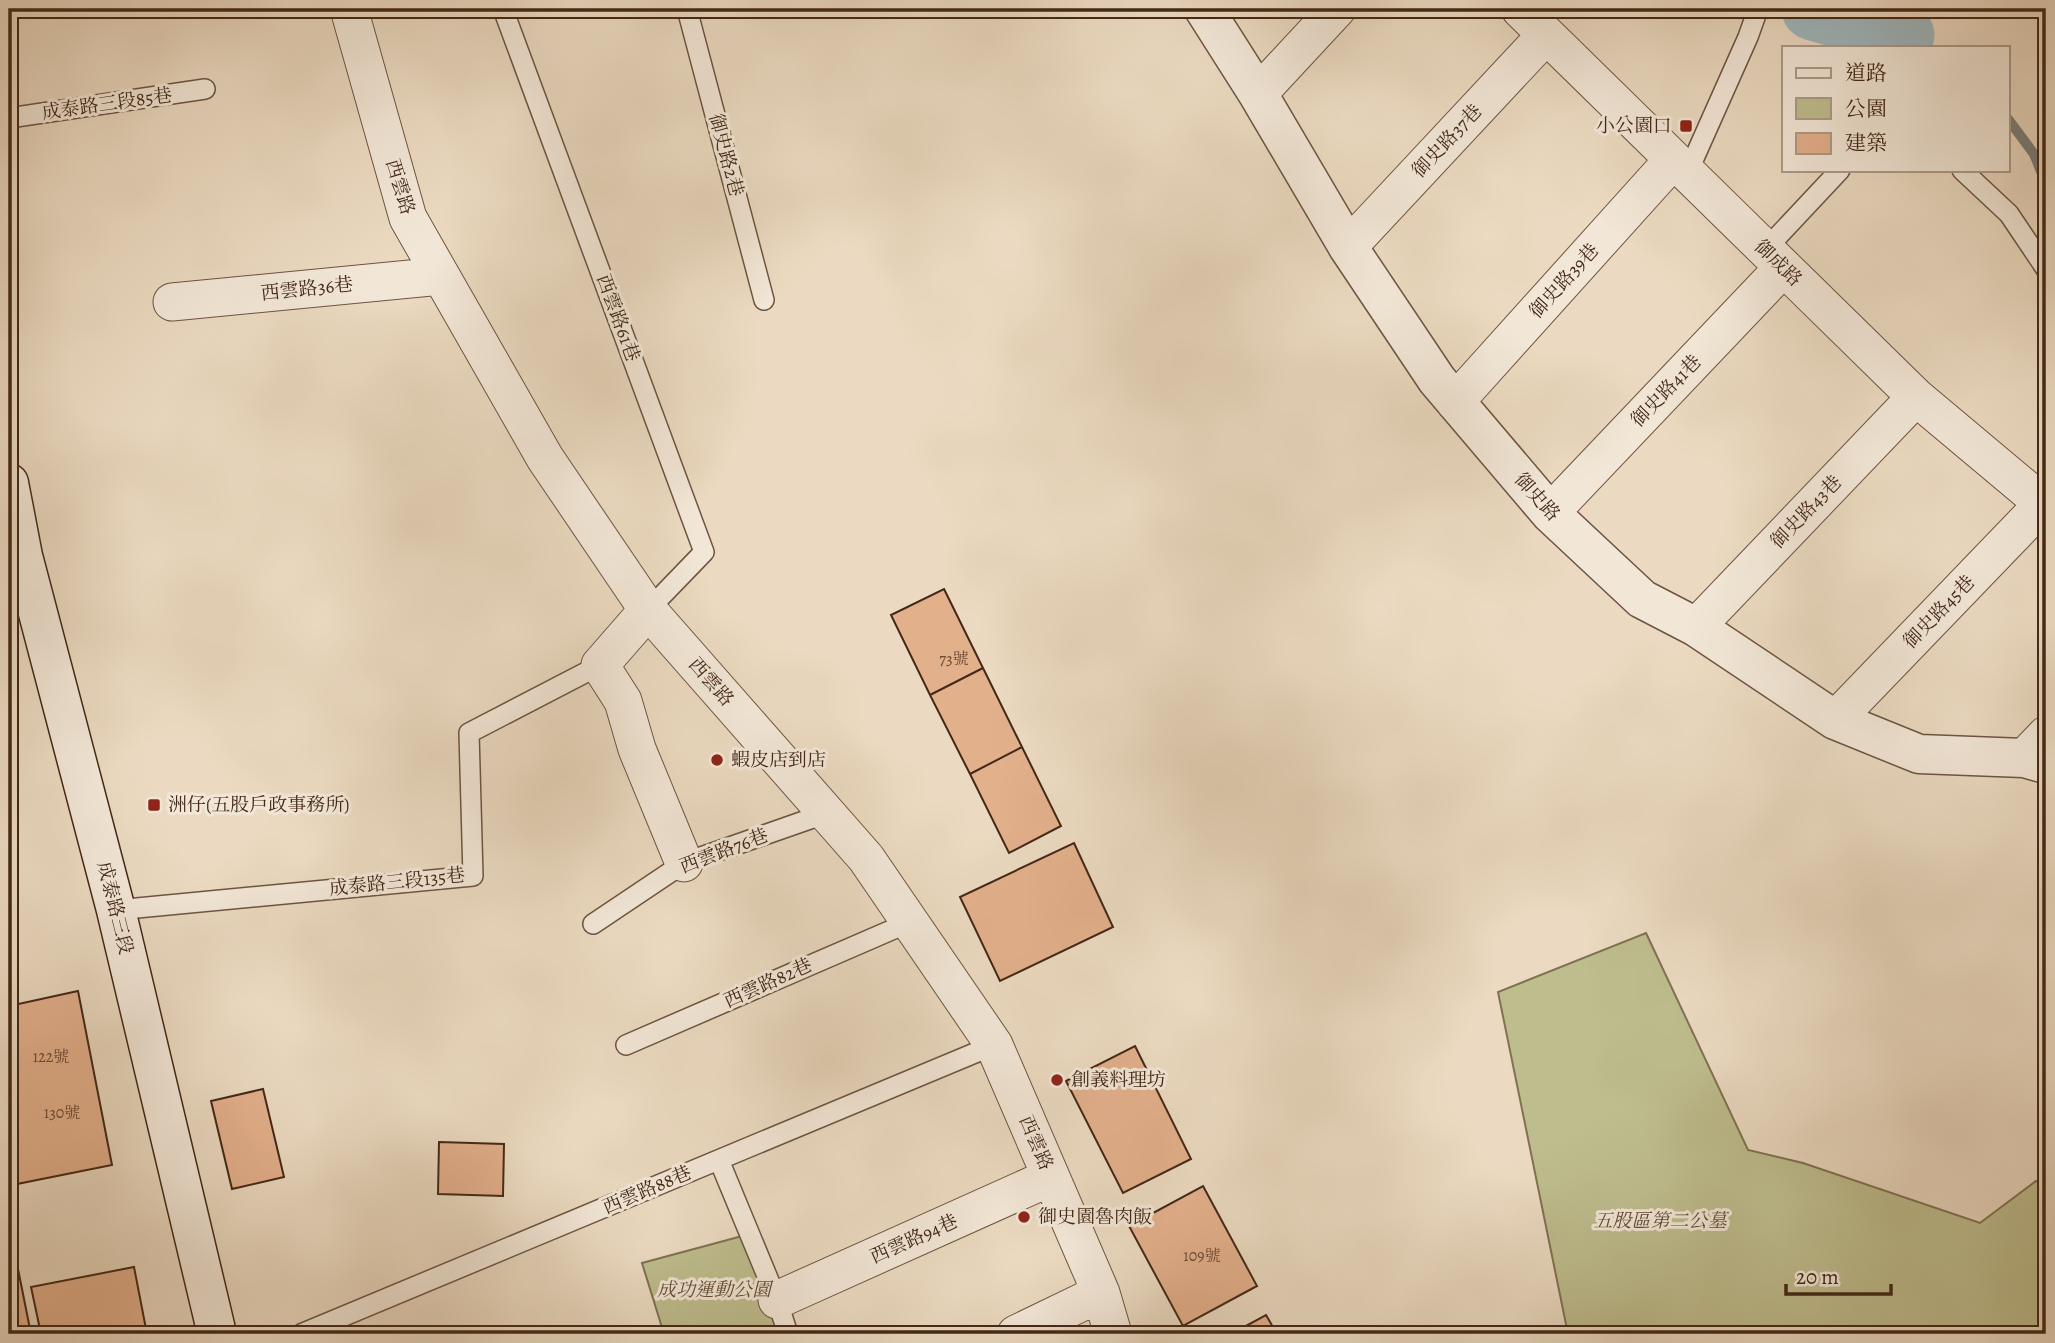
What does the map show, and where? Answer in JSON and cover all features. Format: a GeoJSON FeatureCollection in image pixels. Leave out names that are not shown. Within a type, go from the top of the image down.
{"type":"FeatureCollection","features":[{"type":"Feature","properties":{"kind":"street","name":"西雲路"},"geometry":{"type":"LineString","coordinates":[[349,9],[408,218],[545,458],[648,610],[866,858],[994,1045],[1101,1293],[1113,1334]]}},
{"type":"Feature","properties":{"kind":"street","name":"御史路"},"geometry":{"type":"LineString","coordinates":[[1204,9],[1258,94],[1348,247],[1437,380],[1550,513],[1642,599],[1696,626],[1835,720],[1919,754],[2039,752]]}},
{"type":"Feature","properties":{"kind":"street"},"geometry":{"type":"LineString","coordinates":[[1258,94],[1337,9]]}},
{"type":"Feature","properties":{"kind":"street","name":"御成路"},"geometry":{"type":"LineString","coordinates":[[1520,9],[1916,397],[2045,504]]}},
{"type":"Feature","properties":{"kind":"street","name":"御史路37巷"},"geometry":{"type":"LineString","coordinates":[[1348,247],[1546,35]]}},
{"type":"Feature","properties":{"kind":"street","name":"御史路39巷"},"geometry":{"type":"LineString","coordinates":[[1455,402],[1680,167]]}},
{"type":"Feature","properties":{"kind":"street","name":"御史路41巷"},"geometry":{"type":"LineString","coordinates":[[1550,513],[1774,259]]}},
{"type":"Feature","properties":{"kind":"street","name":"西雲路36巷"},"geometry":{"type":"LineString","coordinates":[[172,302],[441,276]]}},
{"type":"Feature","properties":{"kind":"street","name":"御史路43巷"},"geometry":{"type":"LineString","coordinates":[[1696,626],[1916,397]]}},
{"type":"Feature","properties":{"kind":"street","name":"成泰路三段"},"geometry":{"type":"LineString","coordinates":[[9,483],[16,545],[116,910],[217,1334]]}},
{"type":"Feature","properties":{"kind":"street","name":"御史路45巷"},"geometry":{"type":"LineString","coordinates":[[1835,720],[2045,504]]}},
{"type":"Feature","properties":{"kind":"street"},"geometry":{"type":"LineString","coordinates":[[648,610],[600,665],[623,701],[637,749],[684,863]]}},
{"type":"Feature","properties":{"kind":"street","name":"西雲路94巷"},"geometry":{"type":"LineString","coordinates":[[776,1300],[1051,1177]]}},
{"type":"Feature","properties":{"kind":"street"},"geometry":{"type":"LineString","coordinates":[[1016,1334],[1101,1293]]}},
{"type":"Feature","properties":{"kind":"lane","name":"西雲路61巷"},"geometry":{"type":"LineString","coordinates":[[503,9],[705,552],[648,610]]}},
{"type":"Feature","properties":{"kind":"lane","name":"御史路2巷"},"geometry":{"type":"LineString","coordinates":[[687,9],[764,300]]}},
{"type":"Feature","properties":{"kind":"lane"},"geometry":{"type":"LineString","coordinates":[[1680,167],[1748,37],[1758,9]]}},
{"type":"Feature","properties":{"kind":"lane","name":"成泰路三段85巷"},"geometry":{"type":"LineString","coordinates":[[9,118],[205,89]]}},
{"type":"Feature","properties":{"kind":"lane"},"geometry":{"type":"LineString","coordinates":[[1774,259],[1839,172]]}},
{"type":"Feature","properties":{"kind":"lane"},"geometry":{"type":"LineString","coordinates":[[1964,172],[2009,214],[2046,269]]}},
{"type":"Feature","properties":{"kind":"lane","name":"成泰路三段135巷"},"geometry":{"type":"LineString","coordinates":[[116,910],[473,876],[468,733],[600,665]]}},
{"type":"Feature","properties":{"kind":"lane","name":"西雲路76巷"},"geometry":{"type":"LineString","coordinates":[[593,924],[684,863],[827,813]]}},
{"type":"Feature","properties":{"kind":"lane","name":"西雲路82巷"},"geometry":{"type":"LineString","coordinates":[[626,1045],[910,922]]}},
{"type":"Feature","properties":{"kind":"lane","name":"西雲路88巷"},"geometry":{"type":"LineString","coordinates":[[300,1334],[994,1045]]}},
{"type":"Feature","properties":{"kind":"lane"},"geometry":{"type":"LineString","coordinates":[[719,1160],[788,1334]]}},
{"type":"Feature","properties":{"kind":"green space","name":"五股區第二公墓"},"geometry":{"type":"Polygon","coordinates":[[[1646,933],[1748,1150],[1803,1163],[1980,1223],[2036,1181],[2046,1185],[2046,1334],[1568,1334],[1498,992],[1646,933]]]}},
{"type":"Feature","properties":{"kind":"green space","name":"成功運動公園"},"geometry":{"type":"Polygon","coordinates":[[[746,1235],[779,1334],[664,1334],[642,1263],[746,1235]]]}},
{"type":"Feature","properties":{"kind":"building"},"geometry":{"type":"Polygon","coordinates":[[[944,589],[983,668],[930,695],[891,615],[944,589]]]}},
{"type":"Feature","properties":{"kind":"building"},"geometry":{"type":"Polygon","coordinates":[[[983,668],[1022,747],[970,774],[930,695],[983,668]]]}},
{"type":"Feature","properties":{"kind":"building"},"geometry":{"type":"Polygon","coordinates":[[[1022,747],[1061,826],[1009,853],[970,774],[1022,747]]]}},
{"type":"Feature","properties":{"kind":"building"},"geometry":{"type":"Polygon","coordinates":[[[1074,843],[1113,927],[1000,981],[960,897],[1074,843]]]}},
{"type":"Feature","properties":{"kind":"building"},"geometry":{"type":"Polygon","coordinates":[[[78,991],[112,1165],[12,1185],[9,1170],[9,1006],[78,991]]]}},
{"type":"Feature","properties":{"kind":"building"},"geometry":{"type":"Polygon","coordinates":[[[1135,1046],[1191,1159],[1123,1193],[1066,1081],[1135,1046]]]}},
{"type":"Feature","properties":{"kind":"building"},"geometry":{"type":"Polygon","coordinates":[[[263,1089],[284,1177],[232,1189],[211,1101],[263,1089]]]}},
{"type":"Feature","properties":{"kind":"building"},"geometry":{"type":"Polygon","coordinates":[[[439,1142],[504,1144],[503,1196],[438,1194],[439,1142]]]}},
{"type":"Feature","properties":{"kind":"building"},"geometry":{"type":"Polygon","coordinates":[[[1203,1186],[1257,1286],[1183,1326],[1129,1226],[1203,1186]]]}},
{"type":"Feature","properties":{"kind":"building"},"geometry":{"type":"Polygon","coordinates":[[[9,1224],[31,1334],[9,1334],[9,1224]]]}},
{"type":"Feature","properties":{"kind":"building"},"geometry":{"type":"Polygon","coordinates":[[[134,1267],[147,1334],[41,1334],[31,1287],[134,1267]]]}},
{"type":"Feature","properties":{"kind":"building"},"geometry":{"type":"Polygon","coordinates":[[[1266,1315],[1277,1334],[1231,1334],[1266,1315]]]}},
{"type":"Feature","properties":{"kind":"waterway"},"geometry":{"type":"LineString","coordinates":[[1813,9],[1903,35]]}},
{"type":"Feature","properties":{"kind":"waterway"},"geometry":{"type":"LineString","coordinates":[[1903,35],[1920,46]]}},
{"type":"Feature","properties":{"kind":"waterway"},"geometry":{"type":"LineString","coordinates":[[2010,122],[2034,154],[2046,184]]}},
{"type":"Feature","properties":{"kind":"place","name":"小公園口"},"geometry":{"type":"Point","coordinates":[1686,126]}},
{"type":"Feature","properties":{"kind":"place","name":"蝦皮店到店"},"geometry":{"type":"Point","coordinates":[717,760]}},
{"type":"Feature","properties":{"kind":"place","name":"洲仔(五股戶政事務所)"},"geometry":{"type":"Point","coordinates":[154,805]}},
{"type":"Feature","properties":{"kind":"place","name":"創義料理坊"},"geometry":{"type":"Point","coordinates":[1057,1080]}},
{"type":"Feature","properties":{"kind":"place","name":"御史園魯肉飯"},"geometry":{"type":"Point","coordinates":[1024,1217]}}]}
